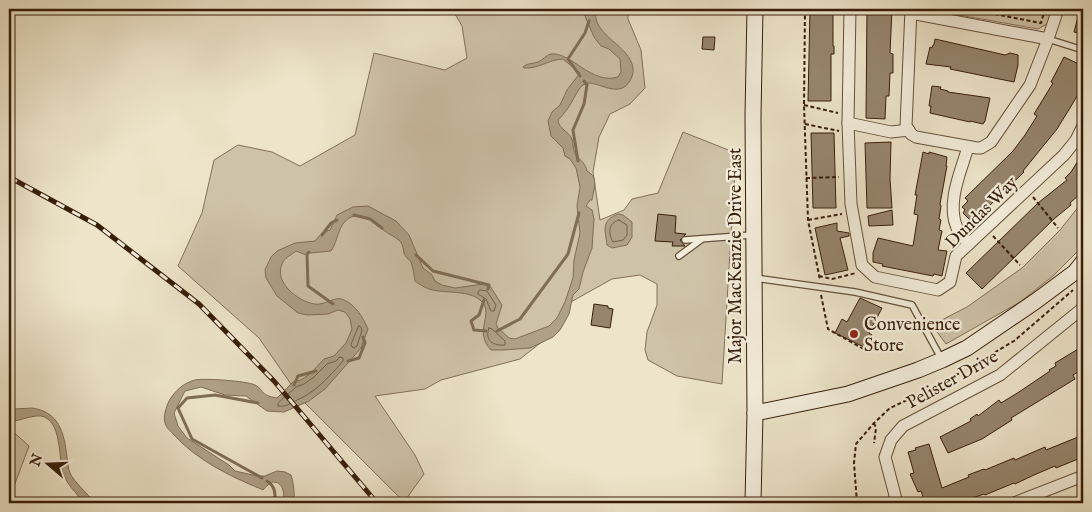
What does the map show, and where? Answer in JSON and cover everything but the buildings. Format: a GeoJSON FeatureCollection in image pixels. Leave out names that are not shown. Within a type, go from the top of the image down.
{"type":"FeatureCollection","features":[{"type":"Feature","properties":{"kind":"main road","name":"Major MacKenzie Drive East"},"geometry":{"type":"LineString","coordinates":[[753,503],[755,413],[753,116],[755,9]]}},
{"type":"Feature","properties":{"kind":"main road"},"geometry":{"type":"LineString","coordinates":[[755,413],[848,394],[942,360],[967,348],[1036,301],[1075,272],[1083,262]]}},
{"type":"Feature","properties":{"kind":"street"},"geometry":{"type":"LineString","coordinates":[[850,9],[848,123],[852,212],[862,265],[867,270]]}},
{"type":"Feature","properties":{"kind":"street"},"geometry":{"type":"LineString","coordinates":[[1048,39],[911,11],[906,126],[908,130],[916,137],[968,147],[981,148],[991,142],[1030,85],[1048,39],[1058,9]]}},
{"type":"Feature","properties":{"kind":"street"},"geometry":{"type":"LineString","coordinates":[[848,123],[891,132],[908,130]]}},
{"type":"Feature","properties":{"kind":"street","name":"Dundas Way"},"geometry":{"type":"LineString","coordinates":[[867,270],[875,277],[938,290],[950,282],[956,256],[1064,155],[1076,140],[1083,126]]}},
{"type":"Feature","properties":{"kind":"street"},"geometry":{"type":"LineString","coordinates":[[968,147],[954,202],[956,226],[969,244]]}},
{"type":"Feature","properties":{"kind":"street","name":"Pelister Drive"},"geometry":{"type":"LineString","coordinates":[[897,503],[885,457],[890,440],[902,426],[1000,375],[1083,308]]}},
{"type":"Feature","properties":{"kind":"street"},"geometry":{"type":"LineString","coordinates":[[1014,503],[1083,476]]}},
{"type":"Feature","properties":{"kind":"lane"},"geometry":{"type":"LineString","coordinates":[[1048,39],[1083,50]]}},
{"type":"Feature","properties":{"kind":"lane"},"geometry":{"type":"LineString","coordinates":[[685,240],[754,235]]}},
{"type":"Feature","properties":{"kind":"lane"},"geometry":{"type":"LineString","coordinates":[[679,256],[702,238]]}},
{"type":"Feature","properties":{"kind":"lane"},"geometry":{"type":"LineString","coordinates":[[754,278],[855,292],[912,304],[942,360]]}},
{"type":"Feature","properties":{"kind":"path"},"geometry":{"type":"LineString","coordinates":[[805,9],[804,105],[808,220],[820,287],[828,329],[870,352]]}},
{"type":"Feature","properties":{"kind":"path"},"geometry":{"type":"LineString","coordinates":[[968,9],[1041,23],[1045,9]]}},
{"type":"Feature","properties":{"kind":"path"},"geometry":{"type":"LineString","coordinates":[[804,105],[848,123]]}},
{"type":"Feature","properties":{"kind":"path"},"geometry":{"type":"LineString","coordinates":[[805,124],[848,123]]}},
{"type":"Feature","properties":{"kind":"path"},"geometry":{"type":"LineString","coordinates":[[806,178],[850,177]]}},
{"type":"Feature","properties":{"kind":"path"},"geometry":{"type":"LineString","coordinates":[[1027,189],[1058,228]]}},
{"type":"Feature","properties":{"kind":"path"},"geometry":{"type":"LineString","coordinates":[[808,220],[852,212]]}},
{"type":"Feature","properties":{"kind":"path"},"geometry":{"type":"LineString","coordinates":[[986,228],[1020,265]]}},
{"type":"Feature","properties":{"kind":"path"},"geometry":{"type":"LineString","coordinates":[[819,276],[832,279],[867,270]]}},
{"type":"Feature","properties":{"kind":"path"},"geometry":{"type":"LineString","coordinates":[[858,503],[854,463],[856,444],[874,423],[890,408],[939,385],[1014,341],[1064,300],[1077,286]]}},
{"type":"Feature","properties":{"kind":"path"},"geometry":{"type":"LineString","coordinates":[[874,423],[876,428],[874,443]]}},
{"type":"Feature","properties":{"kind":"shaded area"},"geometry":{"type":"Polygon","coordinates":[[[452,9],[628,9],[628,19],[641,50],[645,88],[630,104],[610,114],[599,137],[593,172],[600,220],[624,210],[632,199],[658,193],[683,132],[736,153],[722,384],[677,376],[648,360],[645,350],[647,332],[657,305],[657,284],[640,275],[612,279],[569,303],[548,337],[520,359],[441,380],[425,389],[375,396],[415,455],[424,474],[404,502],[302,400],[259,338],[178,266],[202,213],[214,160],[238,145],[272,152],[300,166],[355,135],[374,53],[445,70],[467,58],[462,26],[452,9]]]}},
{"type":"Feature","properties":{"kind":"shaded area"},"geometry":{"type":"Polygon","coordinates":[[[925,9],[1053,9],[1049,23],[1038,29],[925,9]]]}},
{"type":"Feature","properties":{"kind":"shaded area"},"geometry":{"type":"Polygon","coordinates":[[[1083,201],[1083,246],[1053,276],[1020,302],[946,344],[932,325],[967,307],[1022,268],[1060,230],[1083,201]]]}},
{"type":"Feature","properties":{"kind":"shaded area"},"geometry":{"type":"Polygon","coordinates":[[[9,428],[29,446],[13,489],[9,492],[9,428]]]}},
{"type":"Feature","properties":{"kind":"water"},"geometry":{"type":"Polygon","coordinates":[[[584,9],[596,9],[596,18],[603,32],[623,50],[633,66],[633,72],[626,86],[620,89],[588,83],[583,85],[558,120],[560,126],[572,139],[576,155],[591,174],[595,183],[592,200],[586,206],[592,210],[594,219],[592,248],[579,289],[573,295],[569,314],[560,330],[553,337],[530,348],[491,350],[484,336],[486,312],[482,302],[471,295],[435,290],[418,283],[415,281],[411,262],[405,254],[401,242],[384,231],[371,219],[360,216],[352,217],[345,221],[340,229],[331,251],[306,255],[296,251],[284,260],[280,271],[284,284],[301,299],[314,304],[322,304],[337,299],[344,300],[356,308],[368,329],[361,348],[325,389],[309,401],[284,412],[267,411],[246,396],[225,395],[201,387],[185,391],[174,413],[178,426],[187,438],[229,465],[235,471],[257,476],[265,476],[277,471],[291,475],[295,503],[283,503],[283,490],[280,484],[271,483],[263,490],[214,467],[183,444],[166,426],[164,418],[169,401],[183,385],[200,379],[244,382],[255,385],[265,394],[277,398],[293,382],[301,380],[311,373],[324,359],[334,356],[346,343],[352,329],[350,319],[345,312],[338,310],[328,314],[307,315],[298,313],[277,296],[266,278],[265,270],[271,257],[277,251],[295,243],[315,241],[322,233],[330,230],[337,215],[353,207],[368,206],[396,221],[409,235],[423,268],[432,275],[435,281],[455,288],[483,284],[490,286],[502,305],[496,324],[509,338],[515,339],[549,326],[557,318],[573,278],[574,260],[580,233],[577,206],[580,187],[576,168],[570,159],[565,156],[563,148],[551,136],[548,121],[552,112],[560,105],[567,90],[580,73],[563,59],[529,68],[523,67],[538,62],[551,54],[567,58],[590,73],[608,78],[618,77],[621,72],[620,59],[609,49],[601,46],[594,37],[584,9]]]}},
{"type":"Feature","properties":{"kind":"water"},"geometry":{"type":"Polygon","coordinates":[[[618,214],[623,215],[632,222],[632,237],[627,245],[612,248],[607,245],[605,226],[609,220],[618,214]]]}},
{"type":"Feature","properties":{"kind":"water"},"geometry":{"type":"Polygon","coordinates":[[[32,408],[48,414],[59,425],[64,439],[70,473],[95,503],[83,503],[66,480],[62,470],[57,436],[50,421],[44,417],[36,416],[9,422],[9,413],[14,409],[32,408]]]}},
{"type":"Feature","properties":{"kind":"waterway"},"geometry":{"type":"LineString","coordinates":[[580,76],[568,59],[585,33],[589,21]]}},
{"type":"Feature","properties":{"kind":"waterway"},"geometry":{"type":"LineString","coordinates":[[578,161],[573,130],[584,104],[587,85],[584,81]]}},
{"type":"Feature","properties":{"kind":"waterway"},"geometry":{"type":"LineString","coordinates":[[497,331],[520,319],[568,254],[579,213]]}},
{"type":"Feature","properties":{"kind":"waterway"},"geometry":{"type":"LineString","coordinates":[[354,215],[370,219],[382,228]]}},
{"type":"Feature","properties":{"kind":"waterway"},"geometry":{"type":"LineString","coordinates":[[322,235],[331,223],[337,220]]}},
{"type":"Feature","properties":{"kind":"waterway"},"geometry":{"type":"LineString","coordinates":[[309,252],[307,254],[308,286],[333,304]]}},
{"type":"Feature","properties":{"kind":"waterway"},"geometry":{"type":"LineString","coordinates":[[416,255],[433,271],[489,285],[488,289]]}},
{"type":"Feature","properties":{"kind":"waterway"},"geometry":{"type":"LineString","coordinates":[[484,300],[479,315],[471,321],[474,330],[486,331]]}},
{"type":"Feature","properties":{"kind":"waterway"},"geometry":{"type":"LineString","coordinates":[[348,361],[359,358],[365,343],[363,337]]}},
{"type":"Feature","properties":{"kind":"waterway"},"geometry":{"type":"LineString","coordinates":[[294,385],[298,376],[316,371]]}},
{"type":"Feature","properties":{"kind":"waterway"},"geometry":{"type":"LineString","coordinates":[[258,403],[215,395],[187,398],[178,408],[192,439],[262,478]]}},
{"type":"Feature","properties":{"kind":"waterway"},"geometry":{"type":"LineString","coordinates":[[267,481],[272,485],[274,491],[274,503]]}},
{"type":"Feature","properties":{"kind":"railway"},"geometry":{"type":"LineString","coordinates":[[9,177],[97,225],[199,304],[274,381],[377,503]]}},
{"type":"Feature","properties":{"kind":"place","name":"Convenience Store"},"geometry":{"type":"Point","coordinates":[854,334]}}]}
